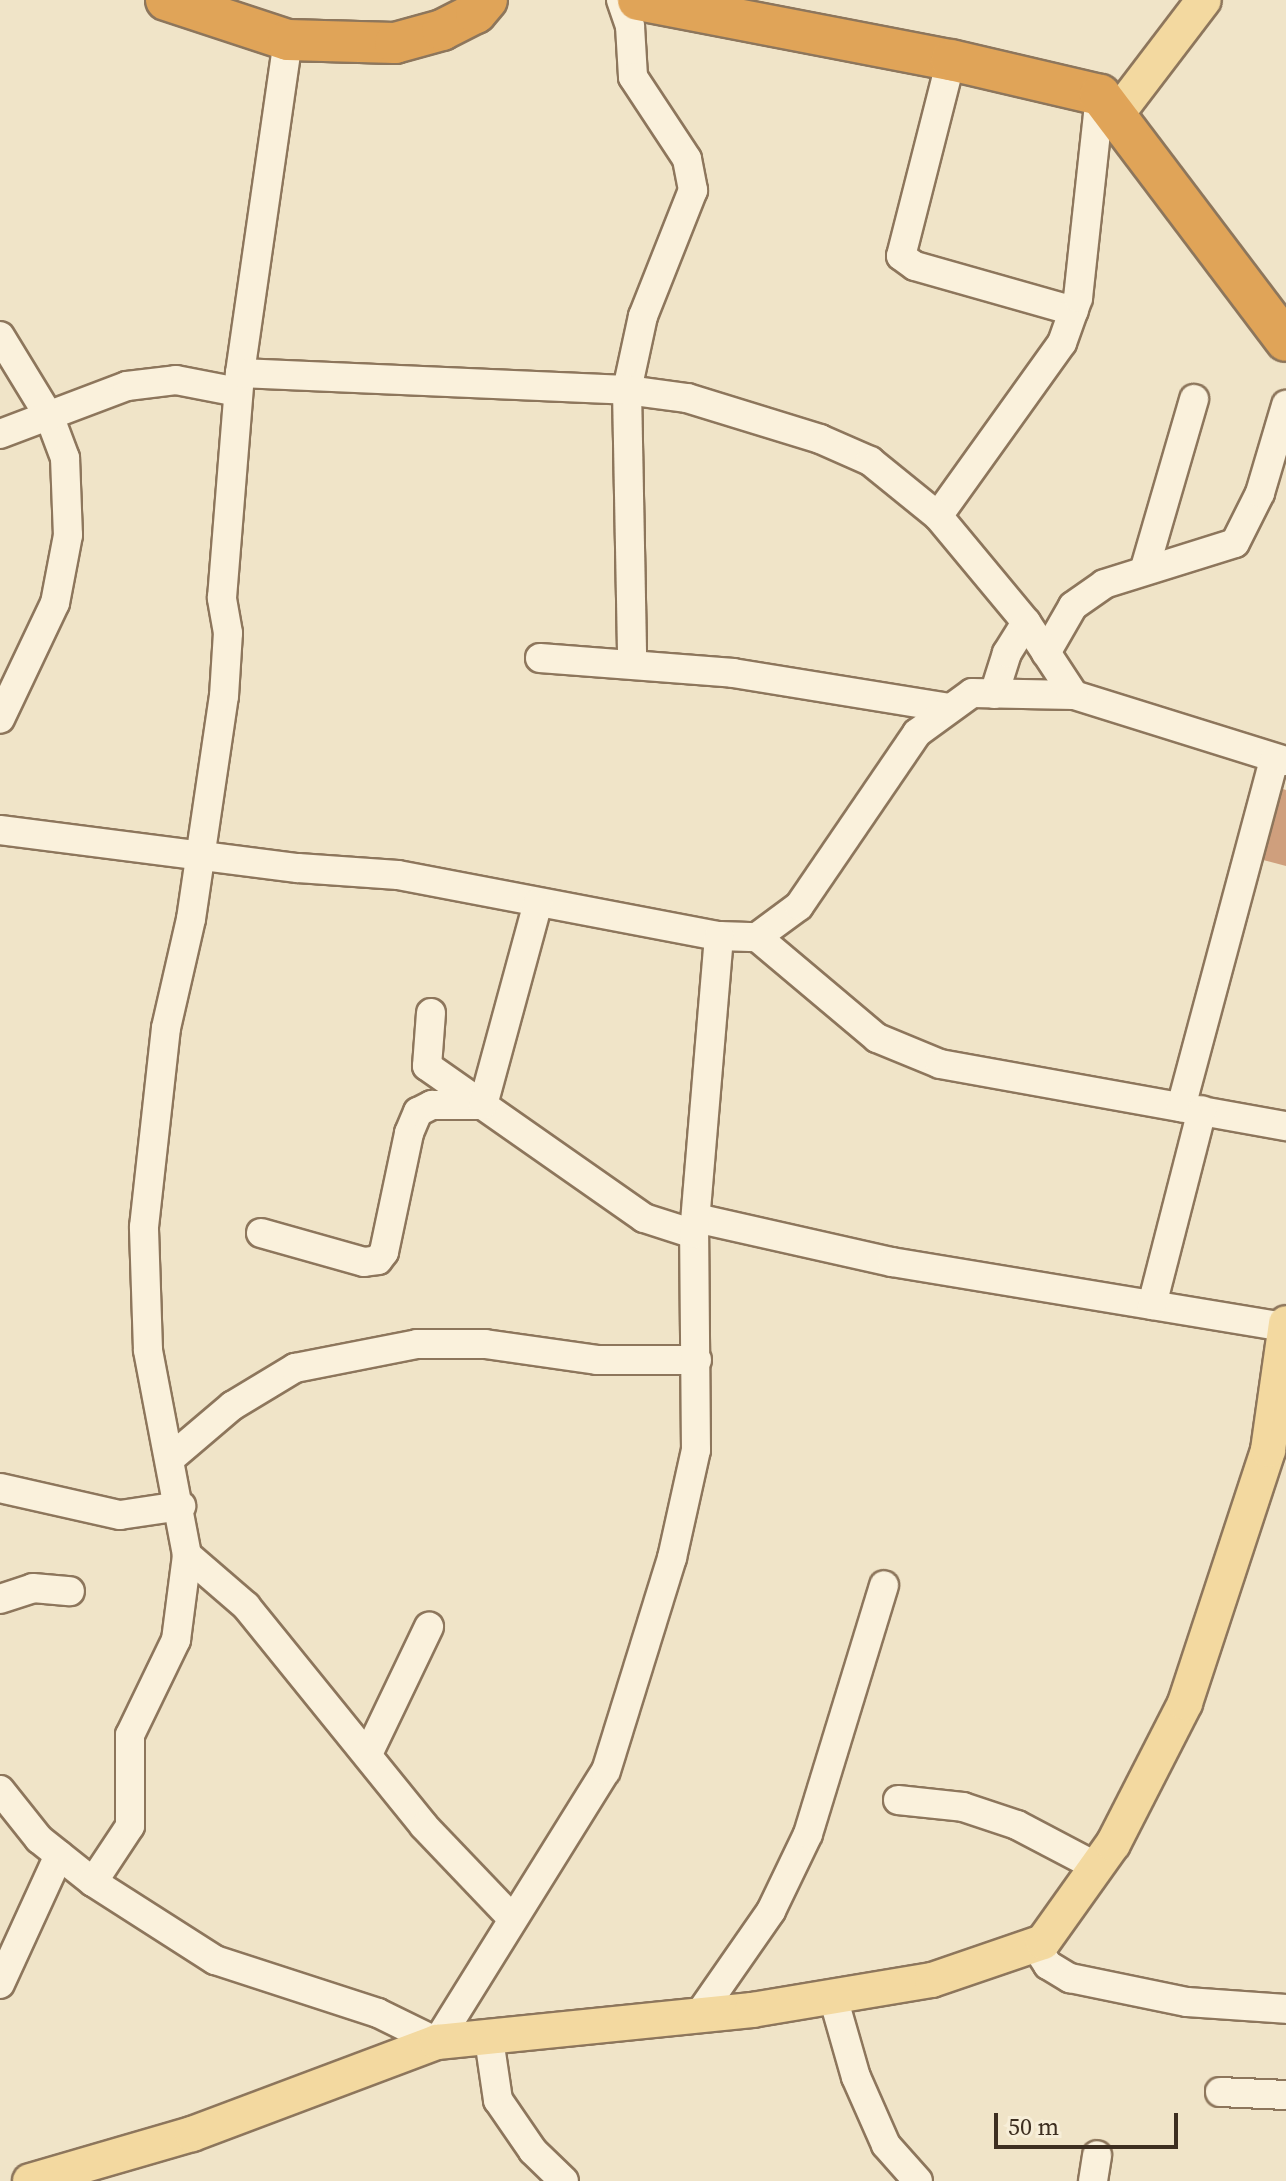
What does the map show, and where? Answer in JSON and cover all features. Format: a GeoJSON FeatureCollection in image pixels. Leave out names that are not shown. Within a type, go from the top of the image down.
{"type":"FeatureCollection","features":[{"type":"Feature","properties":{"kind":"highway"},"geometry":{"type":"LineString","coordinates":[[166,0],[288,40],[395,43],[442,30],[476,13],[487,0]]}},
{"type":"Feature","properties":{"kind":"highway"},"geometry":{"type":"LineString","coordinates":[[638,0],[951,60],[1108,105],[1286,341]]}},
{"type":"Feature","properties":{"kind":"main road"},"geometry":{"type":"LineString","coordinates":[[1108,105],[1204,0]]}},
{"type":"Feature","properties":{"kind":"main road"},"geometry":{"type":"LineString","coordinates":[[30,2181],[192,2134],[437,2042],[698,2016],[833,1997],[932,1980],[1043,1942],[1097,1867],[1185,1703],[1268,1450],[1286,1325]]}},
{"type":"Feature","properties":{"kind":"street"},"geometry":{"type":"LineString","coordinates":[[621,0],[630,26],[633,77],[687,159],[693,190],[643,316],[627,390],[632,662]]}},
{"type":"Feature","properties":{"kind":"street"},"geometry":{"type":"LineString","coordinates":[[93,1882],[130,1826],[130,1735],[176,1640],[187,1555],[172,1457],[148,1350],[144,1227],[166,1028],[191,919],[224,696],[228,633],[222,598],[239,382],[288,40]]}},
{"type":"Feature","properties":{"kind":"street"},"geometry":{"type":"LineString","coordinates":[[951,60],[901,256],[915,266],[1074,311]]}},
{"type":"Feature","properties":{"kind":"street"},"geometry":{"type":"LineString","coordinates":[[938,516],[1062,343],[1074,311],[1108,105]]}},
{"type":"Feature","properties":{"kind":"street"},"geometry":{"type":"LineString","coordinates":[[0,336],[50,418],[65,458],[68,490],[64,576],[0,719]]}},
{"type":"Feature","properties":{"kind":"street"},"geometry":{"type":"LineString","coordinates":[[0,434],[50,418],[127,386],[176,380],[627,390],[700,401],[820,439],[870,461],[938,516],[1026,622],[1074,695]]}},
{"type":"Feature","properties":{"kind":"street"},"geometry":{"type":"LineString","coordinates":[[1145,568],[1194,399]]}},
{"type":"Feature","properties":{"kind":"street"},"geometry":{"type":"LineString","coordinates":[[1046,653],[1073,606],[1104,584],[1145,568],[1235,543],[1260,493],[1286,405]]}},
{"type":"Feature","properties":{"kind":"street"},"geometry":{"type":"LineString","coordinates":[[994,694],[1007,653],[1026,622]]}},
{"type":"Feature","properties":{"kind":"street"},"geometry":{"type":"LineString","coordinates":[[540,658],[632,662],[948,708]]}},
{"type":"Feature","properties":{"kind":"street"},"geometry":{"type":"LineString","coordinates":[[0,830],[198,856],[398,875],[719,936],[757,937],[799,906],[917,733],[972,693],[1074,695],[1280,760],[1191,1109],[1152,1305]]}},
{"type":"Feature","properties":{"kind":"street"},"geometry":{"type":"LineString","coordinates":[[483,1105],[538,903]]}},
{"type":"Feature","properties":{"kind":"street"},"geometry":{"type":"LineString","coordinates":[[0,1790],[39,1839],[93,1882],[215,1960],[378,2013],[437,2042],[511,1917],[606,1771],[645,1655],[696,1450],[695,1226],[719,936]]}},
{"type":"Feature","properties":{"kind":"street"},"geometry":{"type":"LineString","coordinates":[[757,937],[877,1038],[940,1064],[1286,1126]]}},
{"type":"Feature","properties":{"kind":"street"},"geometry":{"type":"LineString","coordinates":[[431,1013],[427,1066],[644,1218],[892,1262],[1286,1325]]}},
{"type":"Feature","properties":{"kind":"street"},"geometry":{"type":"LineString","coordinates":[[261,1233],[364,1262],[378,1260],[384,1252],[409,1133],[418,1112],[432,1105],[483,1105]]}},
{"type":"Feature","properties":{"kind":"street"},"geometry":{"type":"LineString","coordinates":[[172,1457],[232,1406],[295,1368],[417,1344],[485,1344],[597,1360],[697,1360]]}},
{"type":"Feature","properties":{"kind":"street"},"geometry":{"type":"LineString","coordinates":[[0,1488],[120,1515],[181,1506]]}},
{"type":"Feature","properties":{"kind":"street"},"geometry":{"type":"LineString","coordinates":[[187,1555],[246,1606],[288,1663],[369,1752],[424,1826],[511,1917]]}},
{"type":"Feature","properties":{"kind":"street"},"geometry":{"type":"LineString","coordinates":[[698,2016],[771,1911],[808,1834],[884,1585]]}},
{"type":"Feature","properties":{"kind":"street"},"geometry":{"type":"LineString","coordinates":[[0,1599],[33,1588],[70,1591]]}},
{"type":"Feature","properties":{"kind":"street"},"geometry":{"type":"LineString","coordinates":[[369,1752],[429,1627]]}},
{"type":"Feature","properties":{"kind":"street"},"geometry":{"type":"LineString","coordinates":[[898,1800],[963,1807],[1004,1820],[1097,1867]]}},
{"type":"Feature","properties":{"kind":"street"},"geometry":{"type":"LineString","coordinates":[[0,1984],[59,1855]]}},
{"type":"Feature","properties":{"kind":"street"},"geometry":{"type":"LineString","coordinates":[[1035,1945],[1048,1965],[1070,1978],[1187,2002],[1286,2009]]}},
{"type":"Feature","properties":{"kind":"street"},"geometry":{"type":"LineString","coordinates":[[833,1997],[856,2077],[886,2145],[918,2181]]}},
{"type":"Feature","properties":{"kind":"street"},"geometry":{"type":"LineString","coordinates":[[489,2039],[498,2100],[533,2151],[564,2181]]}},
{"type":"Feature","properties":{"kind":"street"},"geometry":{"type":"LineString","coordinates":[[1220,2092],[1286,2095]]}},
{"type":"Feature","properties":{"kind":"building"},"geometry":{"type":"Polygon","coordinates":[[[1277,787],[1286,790],[1286,866],[1259,859],[1277,787]]]}}]}
